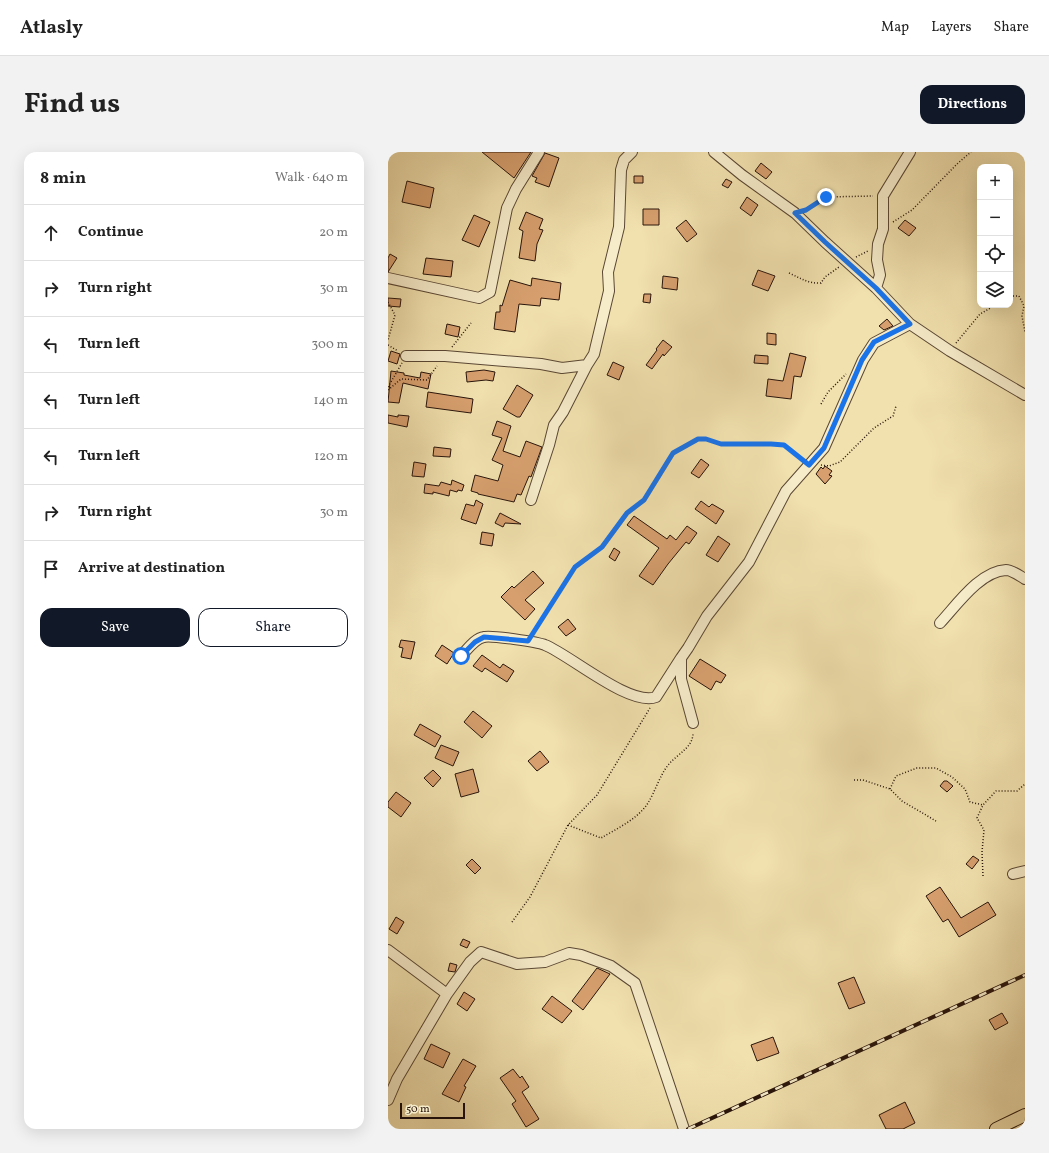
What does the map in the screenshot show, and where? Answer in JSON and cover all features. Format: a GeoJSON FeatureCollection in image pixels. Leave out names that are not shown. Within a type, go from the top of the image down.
{"type":"FeatureCollection","features":[{"type":"Feature","properties":{"kind":"main road"},"geometry":{"type":"LineString","coordinates":[[996,1129],[1025,1115]]}},
{"type":"Feature","properties":{"kind":"street"},"geometry":{"type":"LineString","coordinates":[[388,278],[479,298],[490,292],[507,208],[516,189],[538,152]]}},
{"type":"Feature","properties":{"kind":"street"},"geometry":{"type":"LineString","coordinates":[[531,500],[554,425],[563,412],[594,354],[609,291],[608,272],[619,227],[620,174],[624,160],[632,152]]}},
{"type":"Feature","properties":{"kind":"street"},"geometry":{"type":"LineString","coordinates":[[714,152],[742,175],[795,213],[876,288],[910,324],[950,351],[1025,395]]}},
{"type":"Feature","properties":{"kind":"street"},"geometry":{"type":"LineString","coordinates":[[876,288],[880,275],[877,260],[878,244],[883,229],[883,196],[910,152]]}},
{"type":"Feature","properties":{"kind":"street"},"geometry":{"type":"LineString","coordinates":[[461,656],[475,642],[484,637],[544,644],[583,667],[609,685],[636,696],[648,699],[656,697],[707,616],[749,562],[786,491],[824,448],[862,360],[874,342],[910,324]]}},
{"type":"Feature","properties":{"kind":"street"},"geometry":{"type":"LineString","coordinates":[[406,356],[445,356],[541,364],[562,368],[587,365]]}},
{"type":"Feature","properties":{"kind":"street"},"geometry":{"type":"LineString","coordinates":[[940,623],[974,585],[987,577],[1007,570],[1025,579]]}},
{"type":"Feature","properties":{"kind":"street"},"geometry":{"type":"LineString","coordinates":[[681,658],[681,679],[693,723]]}},
{"type":"Feature","properties":{"kind":"street"},"geometry":{"type":"LineString","coordinates":[[1014,874],[1025,871]]}},
{"type":"Feature","properties":{"kind":"street"},"geometry":{"type":"LineString","coordinates":[[388,950],[447,994]]}},
{"type":"Feature","properties":{"kind":"street"},"geometry":{"type":"LineString","coordinates":[[388,1100],[398,1079],[447,994],[470,962],[481,952],[517,964],[544,962],[570,953],[581,955],[611,966],[635,983],[684,1129]]}},
{"type":"Feature","properties":{"kind":"path"},"geometry":{"type":"LineString","coordinates":[[883,229],[912,210],[958,162],[971,152]]}},
{"type":"Feature","properties":{"kind":"path"},"geometry":{"type":"LineString","coordinates":[[795,213],[806,210],[826,197],[883,196]]}},
{"type":"Feature","properties":{"kind":"path"},"geometry":{"type":"LineString","coordinates":[[789,273],[807,282],[821,284],[825,277],[846,261],[862,255],[878,244]]}},
{"type":"Feature","properties":{"kind":"path"},"geometry":{"type":"LineString","coordinates":[[1013,296],[1018,296],[1024,306],[1022,316],[1025,332]]}},
{"type":"Feature","properties":{"kind":"path"},"geometry":{"type":"LineString","coordinates":[[388,302],[395,314],[388,340]]}},
{"type":"Feature","properties":{"kind":"path"},"geometry":{"type":"LineString","coordinates":[[950,351],[980,314],[991,308]]}},
{"type":"Feature","properties":{"kind":"path"},"geometry":{"type":"LineString","coordinates":[[388,345],[406,356],[388,387]]}},
{"type":"Feature","properties":{"kind":"path"},"geometry":{"type":"LineString","coordinates":[[821,404],[828,392],[848,372]]}},
{"type":"Feature","properties":{"kind":"path"},"geometry":{"type":"LineString","coordinates":[[528,641],[575,567],[602,547],[627,513],[644,500],[673,453],[698,439],[706,439],[721,444],[784,445],[809,465],[829,466],[840,462],[874,428],[893,416],[896,406]]}},
{"type":"Feature","properties":{"kind":"path"},"geometry":{"type":"LineString","coordinates":[[512,922],[530,897],[568,825],[597,795],[656,697]]}},
{"type":"Feature","properties":{"kind":"path"},"geometry":{"type":"LineString","coordinates":[[568,825],[601,838],[628,822],[647,805],[669,764],[686,750],[693,739],[693,723]]}},
{"type":"Feature","properties":{"kind":"path"},"geometry":{"type":"LineString","coordinates":[[890,789],[896,776],[917,768],[936,768],[952,777],[965,789],[970,802],[983,804]]}},
{"type":"Feature","properties":{"kind":"path"},"geometry":{"type":"LineString","coordinates":[[854,780],[863,780],[890,789],[902,802],[936,821]]}},
{"type":"Feature","properties":{"kind":"path"},"geometry":{"type":"LineString","coordinates":[[983,876],[982,852],[984,830],[977,818],[983,804],[996,791],[1017,791],[1025,784]]}},
{"type":"Feature","properties":{"kind":"building"},"geometry":{"type":"Polygon","coordinates":[[[482,152],[531,152],[514,178],[482,152]]]}},
{"type":"Feature","properties":{"kind":"building"},"geometry":{"type":"Polygon","coordinates":[[[545,153],[559,158],[549,187],[535,182],[537,178],[532,176],[545,153]]]}},
{"type":"Feature","properties":{"kind":"building"},"geometry":{"type":"Polygon","coordinates":[[[761,163],[772,172],[766,179],[755,171],[761,163]]]}},
{"type":"Feature","properties":{"kind":"building"},"geometry":{"type":"Polygon","coordinates":[[[634,176],[643,176],[643,183],[634,183],[634,176]]]}},
{"type":"Feature","properties":{"kind":"building"},"geometry":{"type":"Polygon","coordinates":[[[726,179],[732,182],[728,188],[722,185],[726,179]]]}},
{"type":"Feature","properties":{"kind":"building"},"geometry":{"type":"Polygon","coordinates":[[[407,181],[434,188],[430,208],[402,202],[407,181]]]}},
{"type":"Feature","properties":{"kind":"building"},"geometry":{"type":"Polygon","coordinates":[[[747,197],[758,205],[751,216],[740,208],[747,197]]]}},
{"type":"Feature","properties":{"kind":"building"},"geometry":{"type":"Polygon","coordinates":[[[643,209],[659,209],[659,225],[643,225],[643,209]]]}},
{"type":"Feature","properties":{"kind":"building"},"geometry":{"type":"Polygon","coordinates":[[[526,212],[543,219],[539,229],[543,230],[537,244],[535,261],[519,258],[523,231],[519,229],[526,212]]]}},
{"type":"Feature","properties":{"kind":"building"},"geometry":{"type":"Polygon","coordinates":[[[474,215],[490,222],[479,247],[462,240],[474,215]]]}},
{"type":"Feature","properties":{"kind":"building"},"geometry":{"type":"Polygon","coordinates":[[[686,220],[697,234],[687,242],[676,228],[686,220]]]}},
{"type":"Feature","properties":{"kind":"building"},"geometry":{"type":"Polygon","coordinates":[[[905,220],[916,228],[909,236],[898,228],[905,220]]]}},
{"type":"Feature","properties":{"kind":"building"},"geometry":{"type":"Polygon","coordinates":[[[390,254],[397,258],[388,272],[388,258],[390,254]]]}},
{"type":"Feature","properties":{"kind":"building"},"geometry":{"type":"Polygon","coordinates":[[[426,258],[453,261],[451,277],[423,274],[426,258]]]}},
{"type":"Feature","properties":{"kind":"building"},"geometry":{"type":"Polygon","coordinates":[[[758,270],[775,276],[768,291],[752,285],[758,270]]]}},
{"type":"Feature","properties":{"kind":"building"},"geometry":{"type":"Polygon","coordinates":[[[663,276],[678,278],[677,290],[662,288],[663,276]]]}},
{"type":"Feature","properties":{"kind":"building"},"geometry":{"type":"Polygon","coordinates":[[[532,278],[561,283],[559,300],[541,298],[540,306],[519,304],[515,332],[494,329],[496,312],[500,312],[500,305],[502,306],[510,280],[531,286],[532,278]]]}},
{"type":"Feature","properties":{"kind":"building"},"geometry":{"type":"Polygon","coordinates":[[[644,294],[651,294],[650,303],[643,302],[644,294]]]}},
{"type":"Feature","properties":{"kind":"building"},"geometry":{"type":"Polygon","coordinates":[[[388,298],[401,299],[400,307],[388,306],[388,298]]]}},
{"type":"Feature","properties":{"kind":"building"},"geometry":{"type":"Polygon","coordinates":[[[887,319],[893,326],[884,330],[879,326],[887,319]]]}},
{"type":"Feature","properties":{"kind":"building"},"geometry":{"type":"Polygon","coordinates":[[[447,324],[460,327],[458,337],[445,334],[447,324]]]}},
{"type":"Feature","properties":{"kind":"building"},"geometry":{"type":"Polygon","coordinates":[[[767,333],[776,334],[776,345],[767,344],[767,333]]]}},
{"type":"Feature","properties":{"kind":"building"},"geometry":{"type":"Polygon","coordinates":[[[663,340],[672,347],[664,356],[663,354],[652,369],[646,365],[663,340]]]}},
{"type":"Feature","properties":{"kind":"building"},"geometry":{"type":"Polygon","coordinates":[[[391,351],[400,354],[397,364],[388,361],[391,351]]]}},
{"type":"Feature","properties":{"kind":"building"},"geometry":{"type":"Polygon","coordinates":[[[790,353],[806,357],[801,377],[794,376],[791,399],[766,396],[768,379],[783,381],[790,353]]]}},
{"type":"Feature","properties":{"kind":"building"},"geometry":{"type":"Polygon","coordinates":[[[755,355],[768,356],[768,364],[754,363],[755,355]]]}},
{"type":"Feature","properties":{"kind":"building"},"geometry":{"type":"Polygon","coordinates":[[[613,362],[624,367],[619,380],[607,375],[613,362]]]}},
{"type":"Feature","properties":{"kind":"building"},"geometry":{"type":"Polygon","coordinates":[[[484,370],[495,372],[493,381],[486,380],[467,382],[466,372],[484,370]]]}},
{"type":"Feature","properties":{"kind":"building"},"geometry":{"type":"Polygon","coordinates":[[[391,371],[420,378],[421,372],[431,374],[428,389],[403,383],[399,403],[388,402],[391,371]]]}},
{"type":"Feature","properties":{"kind":"building"},"geometry":{"type":"Polygon","coordinates":[[[517,385],[533,395],[520,417],[517,417],[503,409],[517,385]]]}},
{"type":"Feature","properties":{"kind":"building"},"geometry":{"type":"Polygon","coordinates":[[[428,392],[473,399],[471,413],[426,407],[428,392]]]}},
{"type":"Feature","properties":{"kind":"building"},"geometry":{"type":"Polygon","coordinates":[[[388,415],[398,417],[398,415],[409,416],[407,427],[388,423],[388,415]]]}},
{"type":"Feature","properties":{"kind":"building"},"geometry":{"type":"Polygon","coordinates":[[[497,421],[511,426],[503,451],[520,457],[526,441],[542,447],[531,477],[529,476],[521,495],[517,494],[514,502],[471,491],[475,475],[498,481],[503,465],[492,460],[502,438],[492,435],[497,421]]]}},
{"type":"Feature","properties":{"kind":"building"},"geometry":{"type":"Polygon","coordinates":[[[434,447],[451,449],[450,457],[433,456],[434,447]]]}},
{"type":"Feature","properties":{"kind":"building"},"geometry":{"type":"Polygon","coordinates":[[[701,459],[709,465],[699,478],[691,473],[701,459]]]}},
{"type":"Feature","properties":{"kind":"building"},"geometry":{"type":"Polygon","coordinates":[[[414,462],[426,464],[424,477],[412,476],[414,462]]]}},
{"type":"Feature","properties":{"kind":"building"},"geometry":{"type":"Polygon","coordinates":[[[825,466],[832,471],[829,475],[832,476],[825,484],[816,474],[821,467],[823,469],[825,466]]]}},
{"type":"Feature","properties":{"kind":"building"},"geometry":{"type":"Polygon","coordinates":[[[452,480],[464,485],[462,491],[458,490],[457,492],[450,490],[449,496],[433,492],[433,494],[424,493],[425,484],[439,486],[441,482],[451,485],[452,480]]]}},
{"type":"Feature","properties":{"kind":"building"},"geometry":{"type":"Polygon","coordinates":[[[476,500],[483,504],[476,524],[461,519],[466,504],[474,506],[476,500]]]}},
{"type":"Feature","properties":{"kind":"building"},"geometry":{"type":"Polygon","coordinates":[[[701,501],[709,507],[712,504],[724,511],[716,524],[695,509],[701,501]]]}},
{"type":"Feature","properties":{"kind":"building"},"geometry":{"type":"Polygon","coordinates":[[[500,513],[521,524],[505,523],[503,527],[495,523],[500,513]]]}},
{"type":"Feature","properties":{"kind":"building"},"geometry":{"type":"Polygon","coordinates":[[[634,516],[667,539],[670,535],[676,540],[687,526],[697,533],[689,544],[686,542],[653,585],[639,576],[659,548],[627,525],[634,516]]]}},
{"type":"Feature","properties":{"kind":"building"},"geometry":{"type":"Polygon","coordinates":[[[482,532],[494,534],[492,546],[480,544],[482,532]]]}},
{"type":"Feature","properties":{"kind":"building"},"geometry":{"type":"Polygon","coordinates":[[[718,536],[730,544],[718,562],[706,555],[718,536]]]}},
{"type":"Feature","properties":{"kind":"building"},"geometry":{"type":"Polygon","coordinates":[[[614,548],[620,552],[615,561],[609,557],[614,548]]]}},
{"type":"Feature","properties":{"kind":"building"},"geometry":{"type":"Polygon","coordinates":[[[533,571],[544,583],[525,600],[535,609],[525,620],[501,597],[512,586],[514,588],[533,571]]]}},
{"type":"Feature","properties":{"kind":"building"},"geometry":{"type":"Polygon","coordinates":[[[568,619],[576,629],[566,636],[558,627],[568,619]]]}},
{"type":"Feature","properties":{"kind":"building"},"geometry":{"type":"Polygon","coordinates":[[[401,640],[415,642],[411,659],[401,657],[403,648],[399,647],[401,640]]]}},
{"type":"Feature","properties":{"kind":"building"},"geometry":{"type":"Polygon","coordinates":[[[442,645],[454,653],[447,664],[435,656],[442,645]]]}},
{"type":"Feature","properties":{"kind":"building"},"geometry":{"type":"Polygon","coordinates":[[[482,655],[500,668],[503,664],[514,671],[507,682],[485,668],[482,672],[473,666],[482,655]]]}},
{"type":"Feature","properties":{"kind":"building"},"geometry":{"type":"Polygon","coordinates":[[[700,659],[726,675],[721,683],[716,681],[711,690],[689,676],[700,659]]]}},
{"type":"Feature","properties":{"kind":"building"},"geometry":{"type":"Polygon","coordinates":[[[473,711],[492,726],[482,738],[464,722],[473,711]]]}},
{"type":"Feature","properties":{"kind":"building"},"geometry":{"type":"Polygon","coordinates":[[[420,724],[441,736],[435,747],[414,735],[420,724]]]}},
{"type":"Feature","properties":{"kind":"building"},"geometry":{"type":"Polygon","coordinates":[[[441,745],[459,752],[453,766],[435,758],[441,745]]]}},
{"type":"Feature","properties":{"kind":"building"},"geometry":{"type":"Polygon","coordinates":[[[540,751],[549,762],[537,771],[528,761],[540,751]]]}},
{"type":"Feature","properties":{"kind":"building"},"geometry":{"type":"Polygon","coordinates":[[[473,769],[479,792],[461,797],[455,774],[473,769]]]}},
{"type":"Feature","properties":{"kind":"building"},"geometry":{"type":"Polygon","coordinates":[[[433,770],[441,778],[433,787],[424,778],[433,770]]]}},
{"type":"Feature","properties":{"kind":"building"},"geometry":{"type":"Polygon","coordinates":[[[944,781],[947,781],[953,786],[947,792],[940,786],[944,781]]]}},
{"type":"Feature","properties":{"kind":"building"},"geometry":{"type":"Polygon","coordinates":[[[396,792],[411,803],[401,817],[388,807],[388,802],[396,792]]]}},
{"type":"Feature","properties":{"kind":"building"},"geometry":{"type":"Polygon","coordinates":[[[973,856],[979,860],[972,869],[966,864],[973,856]]]}},
{"type":"Feature","properties":{"kind":"building"},"geometry":{"type":"Polygon","coordinates":[[[472,859],[481,868],[475,874],[466,865],[472,859]]]}},
{"type":"Feature","properties":{"kind":"building"},"geometry":{"type":"Polygon","coordinates":[[[940,887],[961,918],[988,902],[996,915],[959,937],[948,919],[943,922],[926,896],[940,887]]]}},
{"type":"Feature","properties":{"kind":"building"},"geometry":{"type":"Polygon","coordinates":[[[396,917],[404,922],[397,934],[389,929],[396,917]]]}},
{"type":"Feature","properties":{"kind":"building"},"geometry":{"type":"Polygon","coordinates":[[[463,939],[470,942],[467,948],[460,945],[463,939]]]}},
{"type":"Feature","properties":{"kind":"building"},"geometry":{"type":"Polygon","coordinates":[[[450,963],[457,965],[455,972],[448,971],[450,963]]]}},
{"type":"Feature","properties":{"kind":"building"},"geometry":{"type":"Polygon","coordinates":[[[597,968],[610,974],[583,1010],[572,1001],[597,968]]]}},
{"type":"Feature","properties":{"kind":"building"},"geometry":{"type":"Polygon","coordinates":[[[854,977],[865,1003],[849,1009],[838,983],[854,977]]]}},
{"type":"Feature","properties":{"kind":"building"},"geometry":{"type":"Polygon","coordinates":[[[464,992],[475,999],[467,1011],[457,1004],[464,992]]]}},
{"type":"Feature","properties":{"kind":"building"},"geometry":{"type":"Polygon","coordinates":[[[552,996],[572,1011],[562,1023],[542,1009],[552,996]]]}},
{"type":"Feature","properties":{"kind":"building"},"geometry":{"type":"Polygon","coordinates":[[[1002,1013],[1008,1023],[995,1030],[989,1020],[1002,1013]]]}},
{"type":"Feature","properties":{"kind":"building"},"geometry":{"type":"Polygon","coordinates":[[[773,1037],[779,1053],[757,1061],[751,1045],[773,1037]]]}},
{"type":"Feature","properties":{"kind":"building"},"geometry":{"type":"Polygon","coordinates":[[[431,1044],[450,1053],[443,1068],[424,1059],[431,1044]]]}},
{"type":"Feature","properties":{"kind":"building"},"geometry":{"type":"Polygon","coordinates":[[[463,1059],[476,1066],[464,1086],[466,1087],[459,1102],[442,1094],[463,1059]]]}},
{"type":"Feature","properties":{"kind":"building"},"geometry":{"type":"Polygon","coordinates":[[[513,1069],[520,1078],[522,1076],[529,1087],[522,1092],[539,1119],[526,1127],[512,1104],[516,1101],[500,1078],[513,1069]]]}},
{"type":"Feature","properties":{"kind":"building"},"geometry":{"type":"Polygon","coordinates":[[[905,1102],[915,1123],[903,1129],[886,1129],[879,1115],[905,1102]]]}},
{"type":"Feature","properties":{"kind":"railway"},"geometry":{"type":"LineString","coordinates":[[688,1129],[1025,975]]}},
{"type":"Feature","properties":{"kind":"route"},"geometry":{"type":"LineString","coordinates":[[461,656],[475,642],[484,637],[528,641],[575,567],[602,547],[611,532],[622,521],[627,513],[644,500],[673,453],[698,439],[706,439],[721,444],[756,443],[784,445],[809,465],[824,448],[862,360],[874,342],[910,324],[876,288],[795,213],[806,210],[826,197]]}}]}
